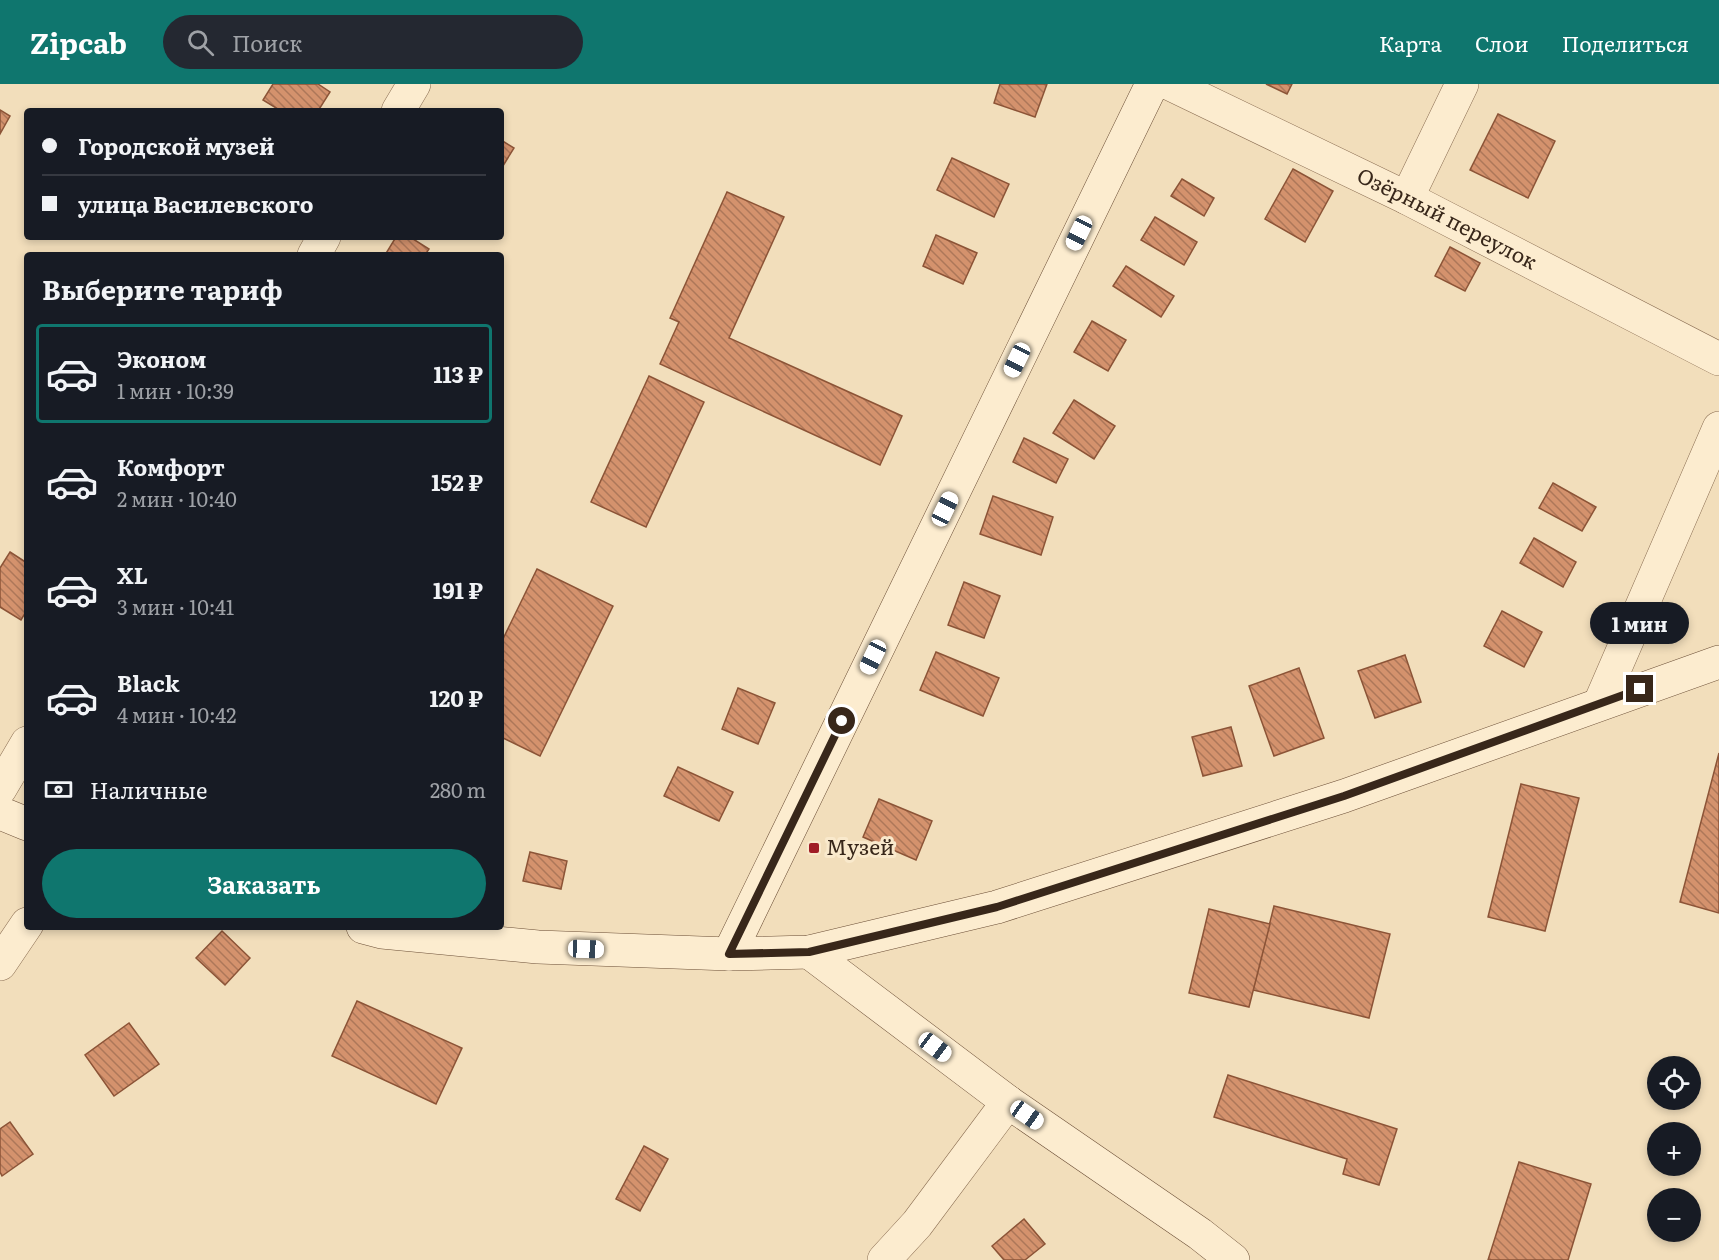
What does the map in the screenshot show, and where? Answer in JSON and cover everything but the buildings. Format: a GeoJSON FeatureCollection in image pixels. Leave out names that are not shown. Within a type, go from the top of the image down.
{"type":"FeatureCollection","features":[{"type":"Feature","properties":{"kind":"street"},"geometry":{"type":"LineString","coordinates":[[400,108],[414,84]]}},
{"type":"Feature","properties":{"kind":"street"},"geometry":{"type":"LineString","coordinates":[[729,954],[1152,84]]}},
{"type":"Feature","properties":{"kind":"street","name":"Озёрный переулок"},"geometry":{"type":"LineString","coordinates":[[1170,84],[1407,198],[1719,358]]}},
{"type":"Feature","properties":{"kind":"street"},"geometry":{"type":"LineString","coordinates":[[1407,198],[1462,84]]}},
{"type":"Feature","properties":{"kind":"street"},"geometry":{"type":"LineString","coordinates":[[1600,702],[1719,428]]}},
{"type":"Feature","properties":{"kind":"street"},"geometry":{"type":"LineString","coordinates":[[374,930],[538,947],[729,954],[809,952],[997,907],[1344,796],[1600,702],[1719,662]]}},
{"type":"Feature","properties":{"kind":"street"},"geometry":{"type":"LineString","coordinates":[[0,789],[24,748]]}},
{"type":"Feature","properties":{"kind":"street"},"geometry":{"type":"LineString","coordinates":[[0,813],[24,823]]}},
{"type":"Feature","properties":{"kind":"street"},"geometry":{"type":"LineString","coordinates":[[0,964],[24,928]]}},
{"type":"Feature","properties":{"kind":"street"},"geometry":{"type":"LineString","coordinates":[[809,952],[1008,1102],[1200,1234],[1233,1260]]}},
{"type":"Feature","properties":{"kind":"street"},"geometry":{"type":"LineString","coordinates":[[884,1260],[917,1224],[1008,1102]]}},
{"type":"Feature","properties":{"kind":"place","name":"Музей"},"geometry":{"type":"Point","coordinates":[814,848]}},
{"type":"Feature","properties":{"kind":"route"},"geometry":{"type":"LineString","coordinates":[[842,721],[729,954],[809,952],[997,907],[1344,796],[1640,689]]}}]}
